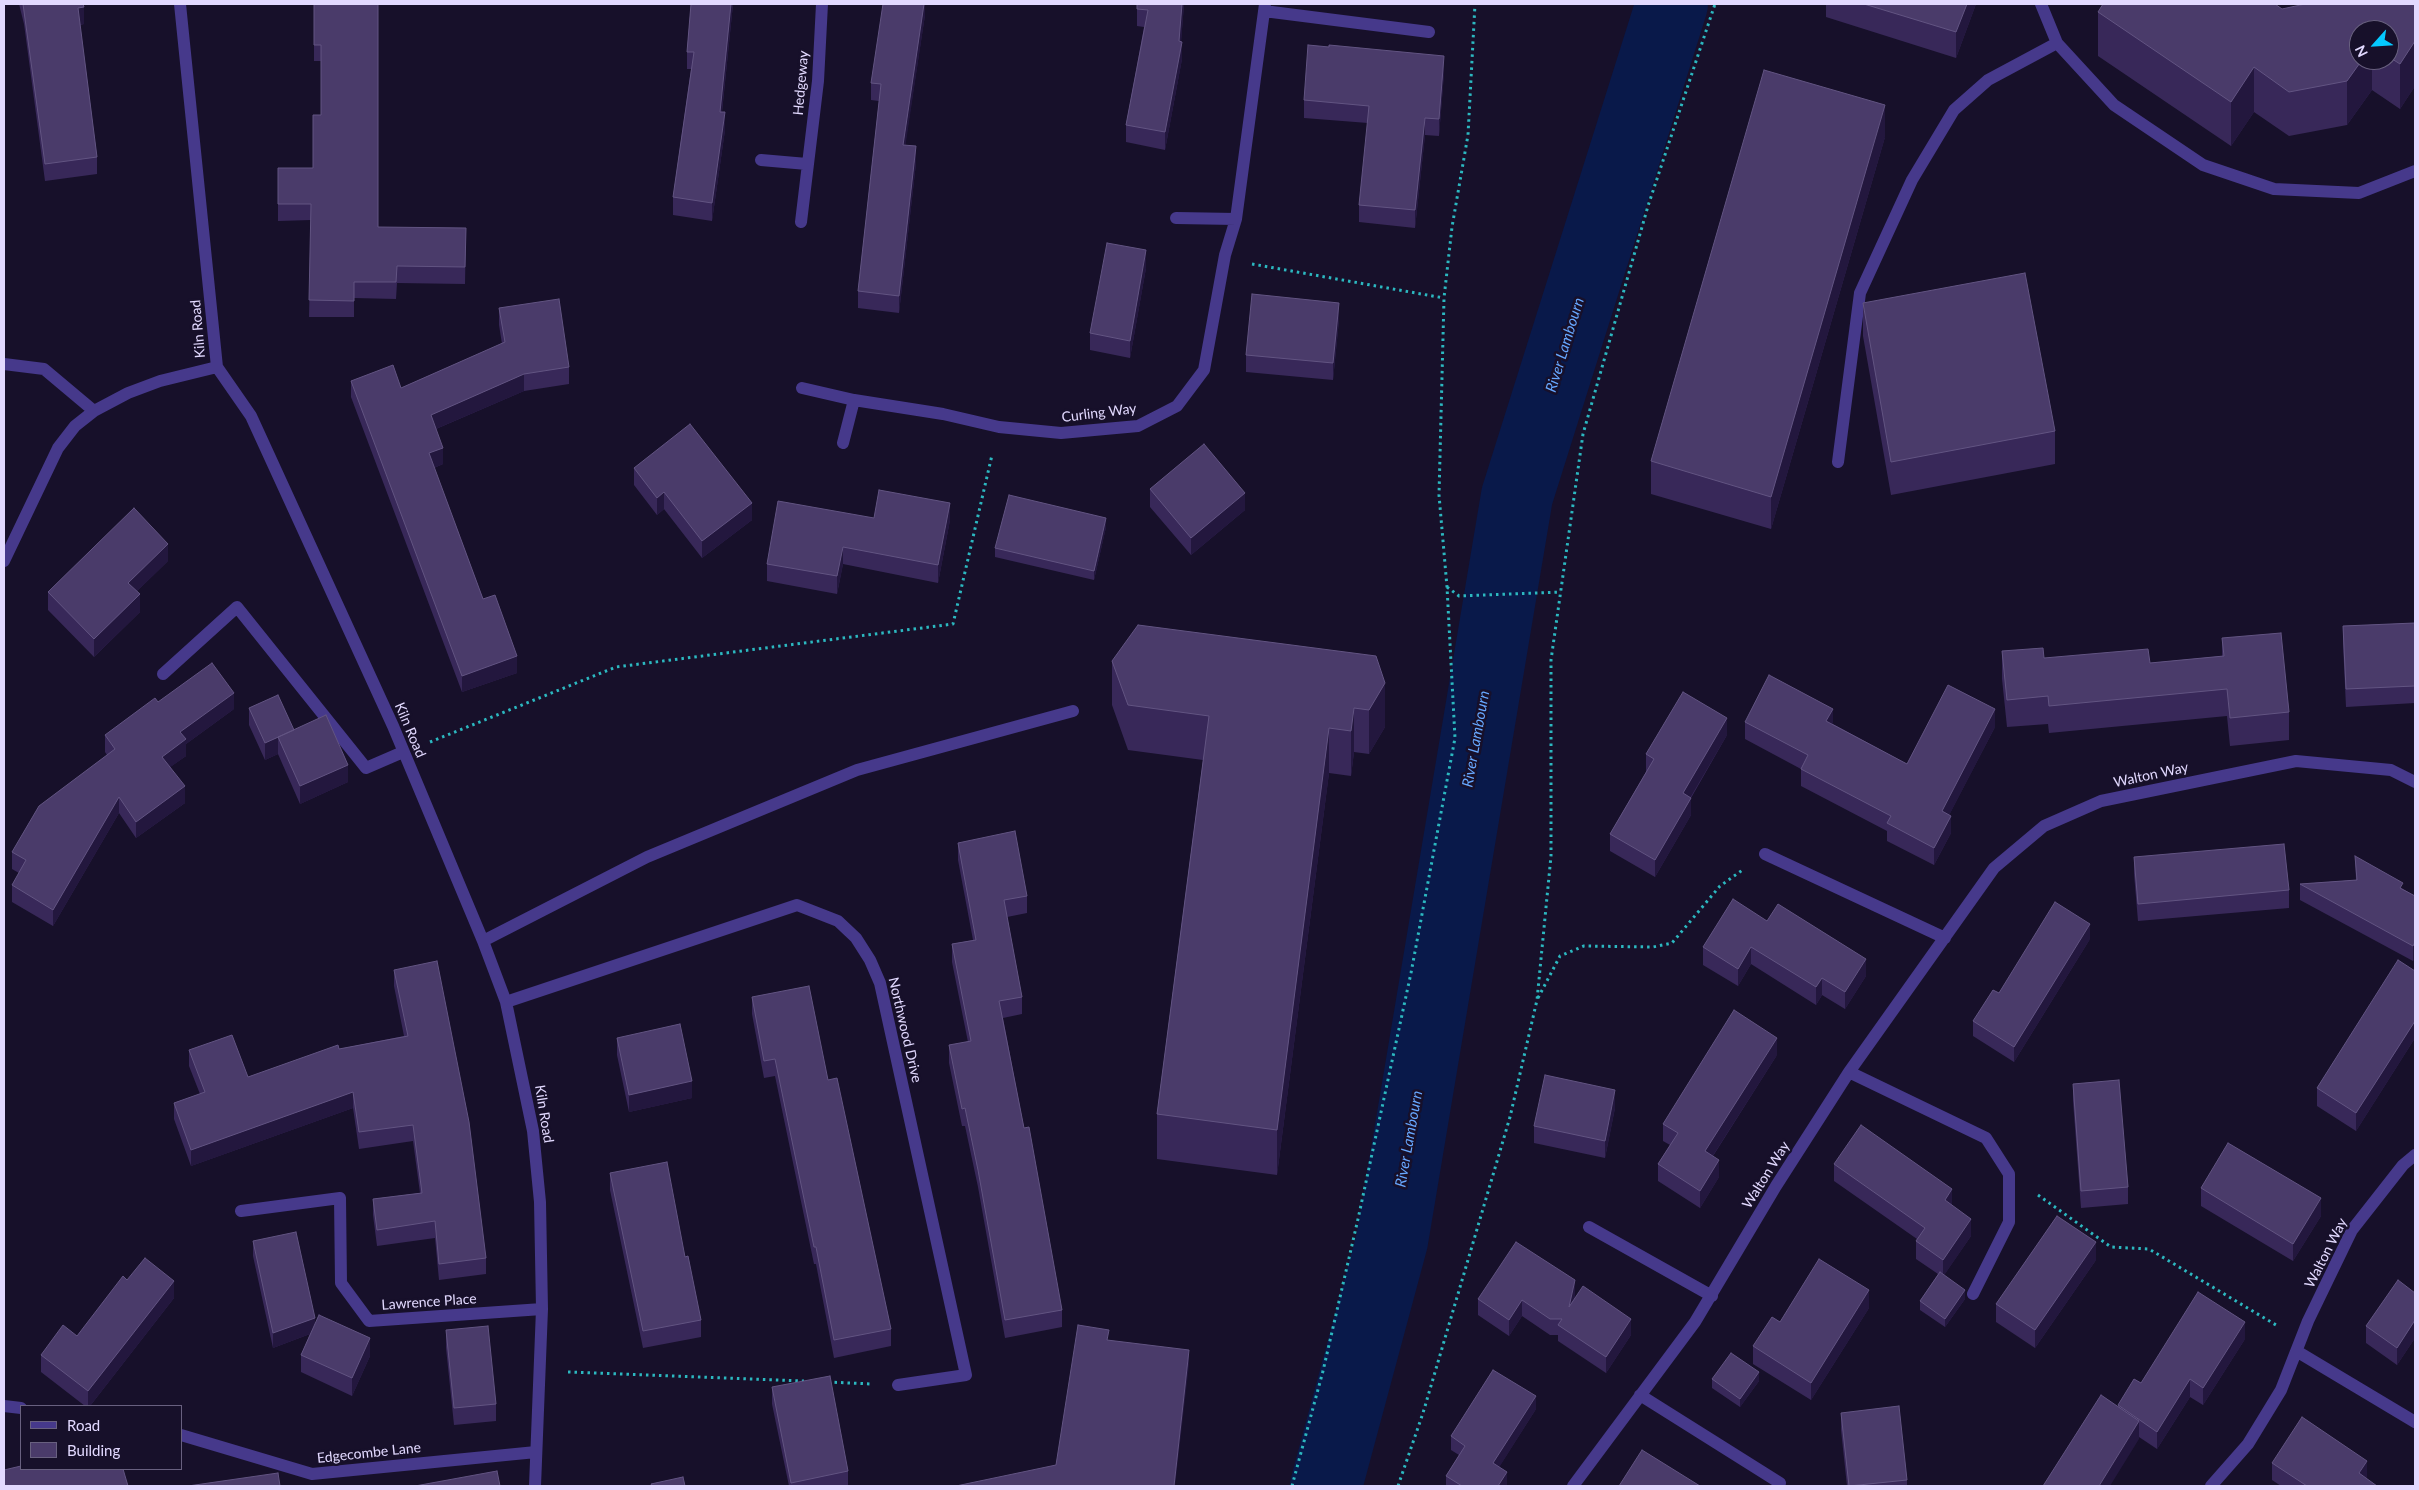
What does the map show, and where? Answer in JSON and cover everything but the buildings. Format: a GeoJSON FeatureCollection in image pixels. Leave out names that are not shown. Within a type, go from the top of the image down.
{"type":"FeatureCollection","features":[{"type":"Feature","properties":{"kind":"street","name":"Kiln Road"},"geometry":{"type":"LineString","coordinates":[[180,4],[217,367],[251,416],[403,752],[483,941],[506,1002],[532,1132],[540,1202],[542,1309],[535,1486]]}},
{"type":"Feature","properties":{"kind":"street","name":"Hedgeway"},"geometry":{"type":"LineString","coordinates":[[801,222],[818,80],[822,4]]}},
{"type":"Feature","properties":{"kind":"street"},"geometry":{"type":"LineString","coordinates":[[2041,4],[2057,43],[2114,105],[2203,165],[2274,189],[2359,193],[2415,171]]}},
{"type":"Feature","properties":{"kind":"street"},"geometry":{"type":"LineString","coordinates":[[1264,8],[1428,32]]}},
{"type":"Feature","properties":{"kind":"street","name":"Curling Way"},"geometry":{"type":"LineString","coordinates":[[802,388],[854,400],[943,414],[998,427],[1061,433],[1138,426],[1177,406],[1204,370],[1225,255],[1236,219],[1264,8]]}},
{"type":"Feature","properties":{"kind":"street"},"geometry":{"type":"LineString","coordinates":[[1838,462],[1860,293],[1912,180],[1954,110],[1988,80],[2057,43]]}},
{"type":"Feature","properties":{"kind":"street"},"geometry":{"type":"LineString","coordinates":[[761,160],[807,164]]}},
{"type":"Feature","properties":{"kind":"street"},"geometry":{"type":"LineString","coordinates":[[1176,218],[1236,219]]}},
{"type":"Feature","properties":{"kind":"street"},"geometry":{"type":"LineString","coordinates":[[4,364],[44,370],[94,411]]}},
{"type":"Feature","properties":{"kind":"street"},"geometry":{"type":"LineString","coordinates":[[4,562],[58,448],[75,426],[94,411],[116,399],[160,380],[217,367]]}},
{"type":"Feature","properties":{"kind":"street"},"geometry":{"type":"LineString","coordinates":[[843,443],[854,400]]}},
{"type":"Feature","properties":{"kind":"street"},"geometry":{"type":"LineString","coordinates":[[163,674],[237,607],[366,768],[403,752]]}},
{"type":"Feature","properties":{"kind":"street"},"geometry":{"type":"LineString","coordinates":[[483,941],[647,857],[857,770],[1073,711]]}},
{"type":"Feature","properties":{"kind":"street","name":"Walton Way"},"geometry":{"type":"LineString","coordinates":[[1573,1486],[1690,1330],[1776,1186],[1849,1072],[1994,868],[2044,826],[2101,801],[2296,761],[2391,770],[2415,782]]}},
{"type":"Feature","properties":{"kind":"street"},"geometry":{"type":"LineString","coordinates":[[1765,854],[1945,938]]}},
{"type":"Feature","properties":{"kind":"street","name":"Northwood Drive"},"geometry":{"type":"LineString","coordinates":[[506,1002],[797,905],[838,921],[856,938],[870,960],[880,982],[966,1375],[898,1385]]}},
{"type":"Feature","properties":{"kind":"street"},"geometry":{"type":"LineString","coordinates":[[1849,1072],[1986,1138],[2009,1174],[2009,1222],[1973,1294]]}},
{"type":"Feature","properties":{"kind":"street","name":"Walton Way"},"geometry":{"type":"LineString","coordinates":[[2211,1486],[2248,1444],[2281,1390],[2300,1347],[2308,1321],[2352,1230],[2403,1165],[2415,1155]]}},
{"type":"Feature","properties":{"kind":"street","name":"Lawrence Place"},"geometry":{"type":"LineString","coordinates":[[240,1211],[340,1198],[341,1283],[369,1320],[542,1309]]}},
{"type":"Feature","properties":{"kind":"street"},"geometry":{"type":"LineString","coordinates":[[1589,1228],[1712,1296]]}},
{"type":"Feature","properties":{"kind":"street"},"geometry":{"type":"LineString","coordinates":[[2300,1347],[2415,1422]]}},
{"type":"Feature","properties":{"kind":"street"},"geometry":{"type":"LineString","coordinates":[[1640,1395],[1780,1483]]}},
{"type":"Feature","properties":{"kind":"street"},"geometry":{"type":"LineString","coordinates":[[4,1406],[20,1408]]}},
{"type":"Feature","properties":{"kind":"street","name":"Edgecombe Lane"},"geometry":{"type":"LineString","coordinates":[[182,1434],[312,1474],[536,1452]]}},
{"type":"Feature","properties":{"kind":"path"},"geometry":{"type":"LineString","coordinates":[[1292,1486],[1323,1371],[1360,1209],[1411,973],[1455,738],[1448,587],[1439,495],[1444,298],[1452,227],[1468,135],[1475,4]]}},
{"type":"Feature","properties":{"kind":"path"},"geometry":{"type":"LineString","coordinates":[[1398,1486],[1423,1413],[1510,1117],[1537,1000],[1551,856],[1550,660],[1583,434],[1648,206],[1715,4]]}},
{"type":"Feature","properties":{"kind":"path"},"geometry":{"type":"LineString","coordinates":[[1225,255],[1259,266],[1444,298]]}},
{"type":"Feature","properties":{"kind":"path"},"geometry":{"type":"LineString","coordinates":[[403,752],[616,667],[953,624],[998,427]]}},
{"type":"Feature","properties":{"kind":"path"},"geometry":{"type":"LineString","coordinates":[[1448,587],[1459,596],[1560,592]]}},
{"type":"Feature","properties":{"kind":"path"},"geometry":{"type":"LineString","coordinates":[[1537,1000],[1560,956],[1584,946],[1653,947],[1672,943],[1720,886],[1765,854]]}},
{"type":"Feature","properties":{"kind":"path"},"geometry":{"type":"LineString","coordinates":[[2009,1174],[2111,1247],[2149,1249],[2300,1347]]}},
{"type":"Feature","properties":{"kind":"path"},"geometry":{"type":"LineString","coordinates":[[540,1371],[808,1381]]}},
{"type":"Feature","properties":{"kind":"path"},"geometry":{"type":"LineString","coordinates":[[818,1382],[898,1385]]}},
{"type":"Feature","properties":{"kind":"path"},"geometry":{"type":"LineString","coordinates":[[1399,1481],[1402,1486]]}},
{"type":"Feature","properties":{"kind":"waterway","name":"River Lambourn"},"geometry":{"type":"LineString","coordinates":[[1326,1486],[1392,1241],[1517,496],[1672,4]]}}]}
